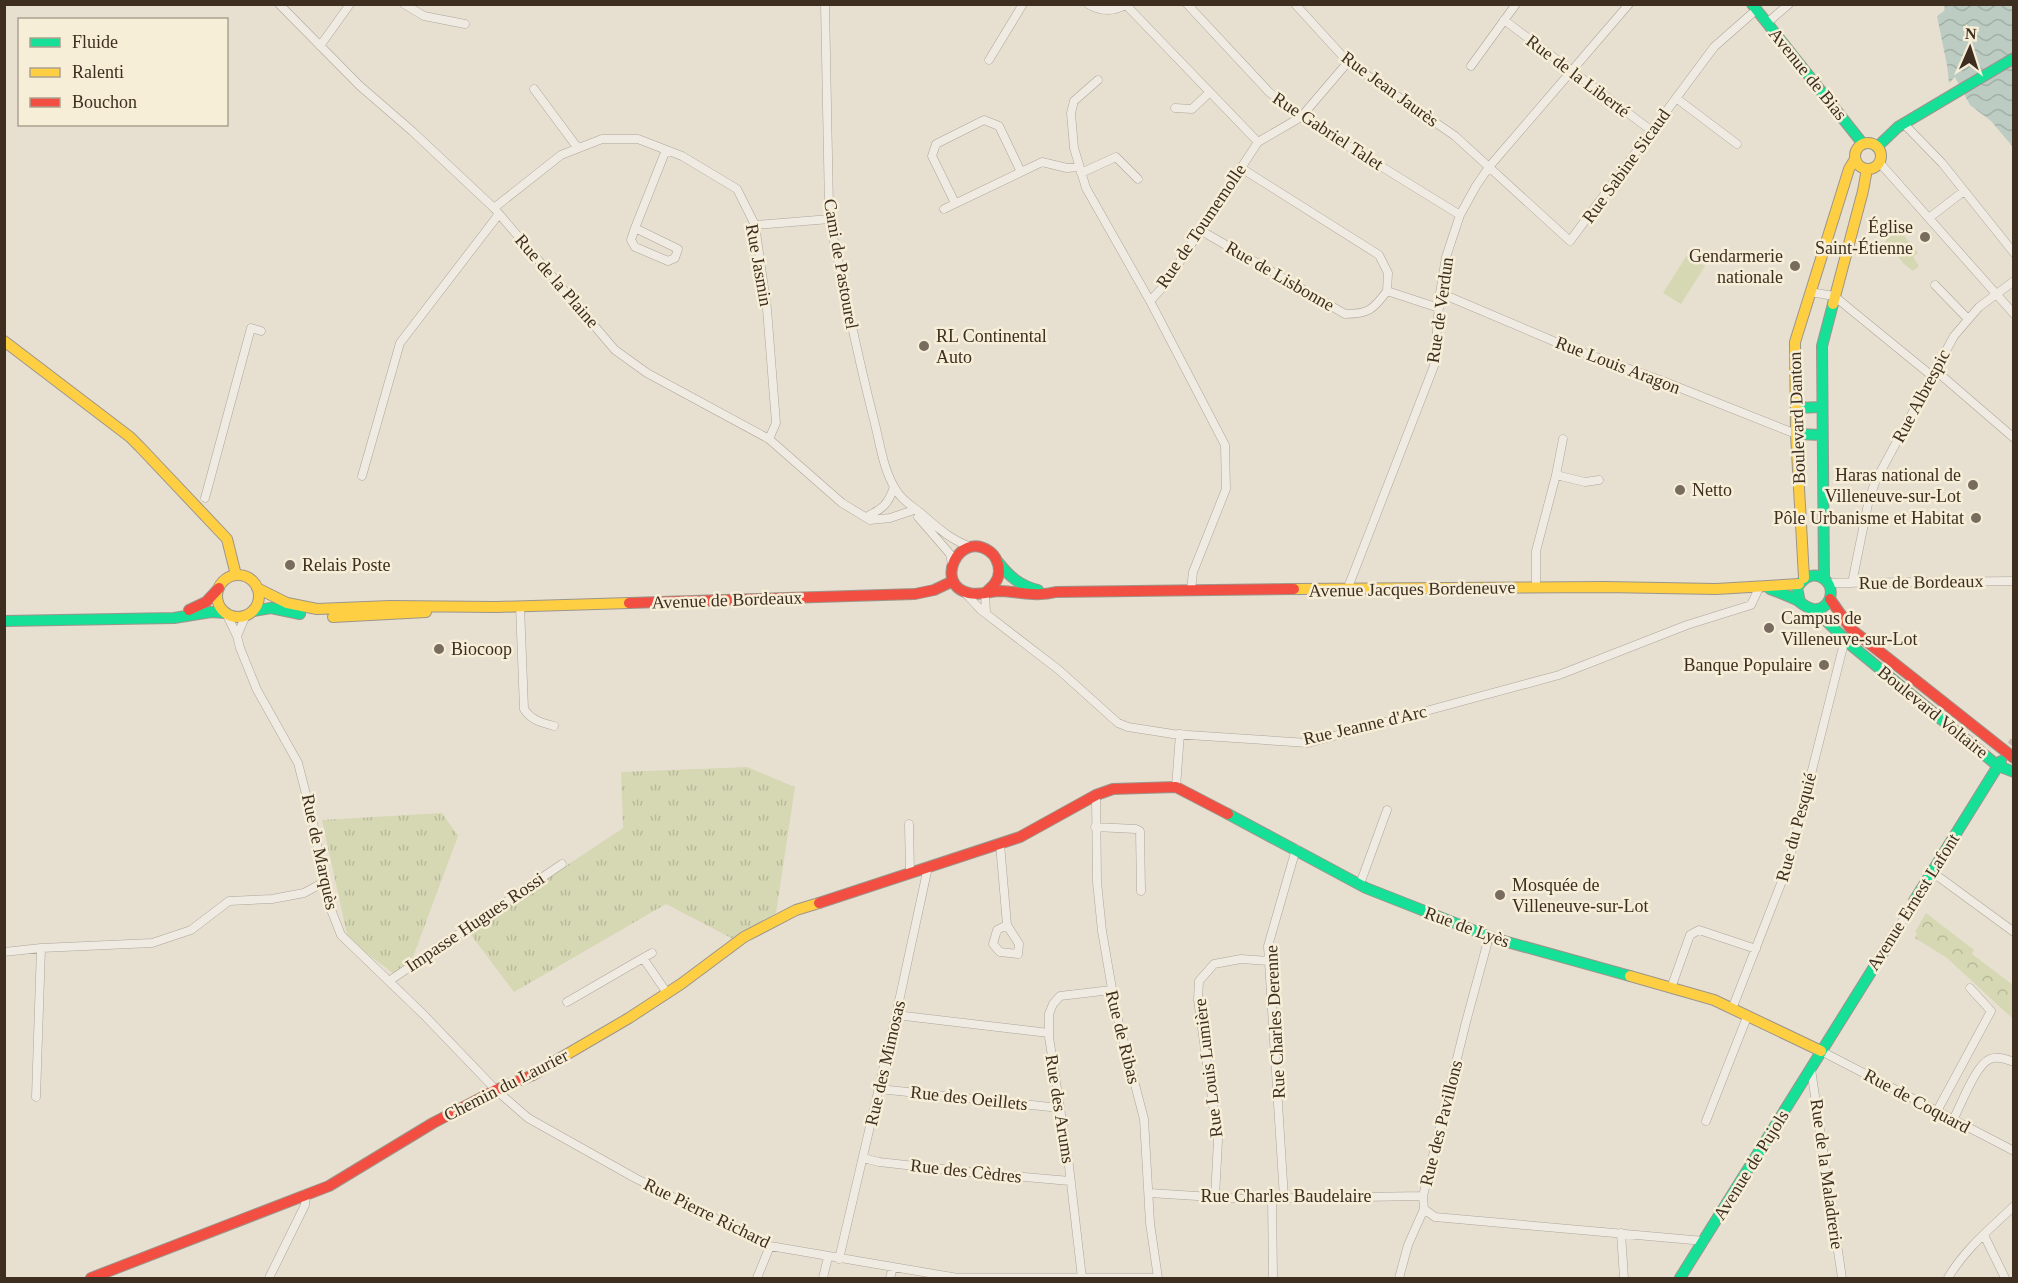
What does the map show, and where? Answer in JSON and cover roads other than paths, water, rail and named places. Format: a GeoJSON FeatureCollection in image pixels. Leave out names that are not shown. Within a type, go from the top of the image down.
{"type":"FeatureCollection","features":[{"type":"Feature","properties":{"kind":"main road","name":"Avenue de Bias"},"geometry":{"type":"LineString","coordinates":[[1754,7],[1863,144]]}},
{"type":"Feature","properties":{"kind":"main road"},"geometry":{"type":"LineString","coordinates":[[1877,147],[1904,124],[1982,79],[2013,58]]}},
{"type":"Feature","properties":{"kind":"main road"},"geometry":{"type":"LineString","coordinates":[[1863,144],[1877,147],[1880,154],[1879,162],[1867,169],[1860,166],[1855,159],[1857,149],[1863,144]]}},
{"type":"Feature","properties":{"kind":"main road","name":"Boulevard Danton"},"geometry":{"type":"LineString","coordinates":[[1801,581],[1802,547],[1796,434],[1795,342],[1849,169],[1855,159]]}},
{"type":"Feature","properties":{"kind":"main road","name":"Boulevard Danton"},"geometry":{"type":"LineString","coordinates":[[1826,580],[1823,546],[1822,346],[1867,169]]}},
{"type":"Feature","properties":{"kind":"main road"},"geometry":{"type":"LineString","coordinates":[[4,341],[140,447],[227,538],[236,576]]}},
{"type":"Feature","properties":{"kind":"main road"},"geometry":{"type":"LineString","coordinates":[[1796,408],[1822,407]]}},
{"type":"Feature","properties":{"kind":"main road"},"geometry":{"type":"LineString","coordinates":[[1796,434],[1822,435]]}},
{"type":"Feature","properties":{"kind":"main road"},"geometry":{"type":"LineString","coordinates":[[1802,547],[1823,546]]}},
{"type":"Feature","properties":{"kind":"main road"},"geometry":{"type":"LineString","coordinates":[[972,547],[988,550],[997,560],[998,580],[995,586],[985,593],[971,595],[964,592],[953,581],[952,564],[958,554],[972,547]]}},
{"type":"Feature","properties":{"kind":"main road","name":"Avenue Jacques Bordeneuve"},"geometry":{"type":"LineString","coordinates":[[997,560],[1005,572],[1019,584],[1036,590],[1056,592],[1764,588],[1801,581]]}},
{"type":"Feature","properties":{"kind":"main road"},"geometry":{"type":"LineString","coordinates":[[1764,588],[1815,610],[1824,606],[1830,599],[1832,593],[1826,580],[1813,575],[1801,581],[1797,593],[1800,602]]}},
{"type":"Feature","properties":{"kind":"main road"},"geometry":{"type":"LineString","coordinates":[[4,621],[167,616],[176,618],[218,611],[237,617],[249,613],[259,601],[257,588],[249,578],[236,576],[224,580],[212,598],[204,605],[167,616]]}},
{"type":"Feature","properties":{"kind":"main road","name":"Avenue de Bordeaux"},"geometry":{"type":"LineString","coordinates":[[257,588],[273,598],[309,609],[484,605],[497,607],[915,594],[934,590],[953,581]]}},
{"type":"Feature","properties":{"kind":"main road"},"geometry":{"type":"LineString","coordinates":[[219,588],[217,598],[226,613]]}},
{"type":"Feature","properties":{"kind":"main road","name":"Avenue Jacques Bordeneuve"},"geometry":{"type":"LineString","coordinates":[[985,593],[999,591],[1047,595],[1056,592]]}},
{"type":"Feature","properties":{"kind":"main road","name":"Boulevard Voltaire"},"geometry":{"type":"LineString","coordinates":[[1830,599],[1851,629],[2010,752]]}},
{"type":"Feature","properties":{"kind":"main road"},"geometry":{"type":"LineString","coordinates":[[356,615],[370,610],[398,609],[404,606]]}},
{"type":"Feature","properties":{"kind":"main road","name":"Avenue de Bordeaux"},"geometry":{"type":"LineString","coordinates":[[249,613],[271,608],[309,616],[356,615],[487,610],[497,607]]}},
{"type":"Feature","properties":{"kind":"main road","name":"Boulevard Voltaire"},"geometry":{"type":"LineString","coordinates":[[1815,610],[1845,639],[1998,766],[2013,772]]}},
{"type":"Feature","properties":{"kind":"main road","name":"Avenue Ernest Lafont"},"geometry":{"type":"LineString","coordinates":[[1914,901],[1998,766],[2010,752]]}},
{"type":"Feature","properties":{"kind":"main road","name":"Chemin du Laurier"},"geometry":{"type":"LineString","coordinates":[[91,1278],[329,1186],[433,1123],[496,1090],[534,1075],[667,993],[744,937],[796,910],[1020,837],[1096,795],[1113,789],[1176,787]]}},
{"type":"Feature","properties":{"kind":"main road","name":"Rue de Lyès"},"geometry":{"type":"LineString","coordinates":[[1176,787],[1360,884],[1489,937],[1714,1000],[1821,1051]]}},
{"type":"Feature","properties":{"kind":"main road","name":"Avenue Ernest Lafont"},"geometry":{"type":"LineString","coordinates":[[1821,1051],[1899,927]]}},
{"type":"Feature","properties":{"kind":"main road","name":"Avenue de Pujols"},"geometry":{"type":"LineString","coordinates":[[1680,1278],[1821,1051]]}},
{"type":"Feature","properties":{"kind":"street","name":"Rue de la Plaine"},"geometry":{"type":"LineString","coordinates":[[279,4],[360,86],[412,131],[496,211],[615,350],[647,374],[770,439],[842,503],[866,517]]}},
{"type":"Feature","properties":{"kind":"street"},"geometry":{"type":"LineString","coordinates":[[320,46],[350,4]]}},
{"type":"Feature","properties":{"kind":"street"},"geometry":{"type":"LineString","coordinates":[[404,4],[424,16],[465,24]]}},
{"type":"Feature","properties":{"kind":"street","name":"Cami de Pastourel"},"geometry":{"type":"LineString","coordinates":[[825,4],[830,219],[861,368],[888,473],[894,487],[906,503],[951,537],[972,547]]}},
{"type":"Feature","properties":{"kind":"street"},"geometry":{"type":"LineString","coordinates":[[989,60],[1023,4]]}},
{"type":"Feature","properties":{"kind":"street"},"geometry":{"type":"LineString","coordinates":[[1088,4],[1096,9],[1116,10],[1126,5],[1258,142]]}},
{"type":"Feature","properties":{"kind":"street","name":"Rue Gabriel Talet"},"geometry":{"type":"LineString","coordinates":[[1187,4],[1269,92],[1301,117],[1460,215]]}},
{"type":"Feature","properties":{"kind":"street","name":"Rue Jean Jaurès"},"geometry":{"type":"LineString","coordinates":[[1296,4],[1348,62],[1455,136],[1489,167]]}},
{"type":"Feature","properties":{"kind":"street"},"geometry":{"type":"LineString","coordinates":[[1471,66],[1516,4]]}},
{"type":"Feature","properties":{"kind":"street"},"geometry":{"type":"LineString","coordinates":[[1767,23],[1790,4]]}},
{"type":"Feature","properties":{"kind":"street","name":"Rue de Verdun"},"geometry":{"type":"LineString","coordinates":[[1347,590],[1434,366],[1440,293],[1446,257],[1460,215],[1489,167],[1625,6]]}},
{"type":"Feature","properties":{"kind":"street","name":"Rue Sabine Sicaud"},"geometry":{"type":"LineString","coordinates":[[1489,167],[1570,241],[1714,48],[1754,7]]}},
{"type":"Feature","properties":{"kind":"street","name":"Rue de la Liberté"},"geometry":{"type":"LineString","coordinates":[[1504,20],[1652,131]]}},
{"type":"Feature","properties":{"kind":"street","name":"Rue de Toumemolle"},"geometry":{"type":"LineString","coordinates":[[1191,590],[1193,572],[1226,489],[1225,445],[1150,301],[1164,286],[1258,142],[1301,117],[1348,62]]}},
{"type":"Feature","properties":{"kind":"street"},"geometry":{"type":"LineString","coordinates":[[1098,80],[1074,101],[1071,112],[1074,148],[1086,188],[1150,301]]}},
{"type":"Feature","properties":{"kind":"street"},"geometry":{"type":"LineString","coordinates":[[534,89],[577,147]]}},
{"type":"Feature","properties":{"kind":"street"},"geometry":{"type":"LineString","coordinates":[[1175,108],[1192,109],[1210,92]]}},
{"type":"Feature","properties":{"kind":"street"},"geometry":{"type":"LineString","coordinates":[[1676,98],[1737,144]]}},
{"type":"Feature","properties":{"kind":"street"},"geometry":{"type":"LineString","coordinates":[[955,203],[932,156],[936,144],[984,120],[999,126],[1021,172]]}},
{"type":"Feature","properties":{"kind":"street"},"geometry":{"type":"LineString","coordinates":[[1904,124],[1942,163],[2013,253]]}},
{"type":"Feature","properties":{"kind":"street","name":"Rue Jasmin"},"geometry":{"type":"LineString","coordinates":[[362,476],[400,343],[496,211],[561,155],[602,139],[638,139],[682,156],[737,189],[755,225],[767,309],[776,423],[770,439]]}},
{"type":"Feature","properties":{"kind":"street"},"geometry":{"type":"LineString","coordinates":[[635,228],[678,249],[675,258],[668,261],[635,247],[631,240],[635,228],[666,150]]}},
{"type":"Feature","properties":{"kind":"street"},"geometry":{"type":"LineString","coordinates":[[944,208],[1042,162],[1080,170],[1116,157],[1138,179]]}},
{"type":"Feature","properties":{"kind":"street"},"geometry":{"type":"LineString","coordinates":[[1879,162],[2013,314]]}},
{"type":"Feature","properties":{"kind":"street"},"geometry":{"type":"LineString","coordinates":[[1240,168],[1379,255],[1388,273],[1387,291],[1439,308]]}},
{"type":"Feature","properties":{"kind":"street"},"geometry":{"type":"LineString","coordinates":[[1929,218],[1964,190]]}},
{"type":"Feature","properties":{"kind":"street"},"geometry":{"type":"LineString","coordinates":[[755,225],[830,219]]}},
{"type":"Feature","properties":{"kind":"street","name":"Rue de Lisbonne"},"geometry":{"type":"LineString","coordinates":[[1200,230],[1345,314],[1364,314],[1377,305],[1387,291]]}},
{"type":"Feature","properties":{"kind":"street","name":"Rue Albrespic"},"geometry":{"type":"LineString","coordinates":[[1852,583],[1869,499],[1876,480],[1954,336],[1978,308],[2013,280]]}},
{"type":"Feature","properties":{"kind":"street"},"geometry":{"type":"LineString","coordinates":[[1935,285],[1968,320]]}},
{"type":"Feature","properties":{"kind":"street"},"geometry":{"type":"LineString","coordinates":[[1810,292],[1834,296],[1934,373],[2013,438]]}},
{"type":"Feature","properties":{"kind":"street","name":"Rue Louis Aragon"},"geometry":{"type":"LineString","coordinates":[[1440,293],[1566,346],[1796,434]]}},
{"type":"Feature","properties":{"kind":"street"},"geometry":{"type":"LineString","coordinates":[[204,498],[251,328],[261,331]]}},
{"type":"Feature","properties":{"kind":"street"},"geometry":{"type":"LineString","coordinates":[[1536,588],[1536,551],[1556,476],[1563,439]]}},
{"type":"Feature","properties":{"kind":"street"},"geometry":{"type":"LineString","coordinates":[[1556,476],[1585,482],[1599,480]]}},
{"type":"Feature","properties":{"kind":"street"},"geometry":{"type":"LineString","coordinates":[[866,517],[885,506],[894,487]]}},
{"type":"Feature","properties":{"kind":"street"},"geometry":{"type":"LineString","coordinates":[[866,517],[870,520],[877,520],[914,510]]}},
{"type":"Feature","properties":{"kind":"street","name":"Cami de Pastourel"},"geometry":{"type":"LineString","coordinates":[[914,510],[950,554],[952,564]]}},
{"type":"Feature","properties":{"kind":"street","name":"Rue de Bordeaux"},"geometry":{"type":"LineString","coordinates":[[1826,580],[1852,583],[2013,580]]}},
{"type":"Feature","properties":{"kind":"street","name":"Rue Jeanne d'Arc"},"geometry":{"type":"LineString","coordinates":[[964,592],[986,613],[1059,670],[1118,723],[1128,727],[1180,734],[1308,742],[1559,675],[1687,625],[1751,605],[1764,588]]}},
{"type":"Feature","properties":{"kind":"street"},"geometry":{"type":"LineString","coordinates":[[985,593],[986,613]]}},
{"type":"Feature","properties":{"kind":"street"},"geometry":{"type":"LineString","coordinates":[[520,606],[524,709],[528,715],[540,722],[554,726]]}},
{"type":"Feature","properties":{"kind":"street","name":"Rue de Marquès"},"geometry":{"type":"LineString","coordinates":[[226,613],[257,690],[298,763],[312,817],[328,902],[341,935],[496,1090]]}},
{"type":"Feature","properties":{"kind":"street"},"geometry":{"type":"LineString","coordinates":[[237,636],[249,613]]}},
{"type":"Feature","properties":{"kind":"street","name":"Rue du Pesquié"},"geometry":{"type":"LineString","coordinates":[[1732,1009],[1792,850],[1845,639]]}},
{"type":"Feature","properties":{"kind":"street"},"geometry":{"type":"LineString","coordinates":[[1176,787],[1180,734]]}},
{"type":"Feature","properties":{"kind":"street","name":"Rue de Ribas"},"geometry":{"type":"LineString","coordinates":[[1096,795],[1097,882],[1102,931],[1111,990],[1144,1119],[1150,1223],[1158,1278]]}},
{"type":"Feature","properties":{"kind":"street"},"geometry":{"type":"LineString","coordinates":[[1360,884],[1387,810]]}},
{"type":"Feature","properties":{"kind":"street"},"geometry":{"type":"LineString","coordinates":[[909,824],[910,873]]}},
{"type":"Feature","properties":{"kind":"street"},"geometry":{"type":"LineString","coordinates":[[1095,827],[1140,831],[1141,891]]}},
{"type":"Feature","properties":{"kind":"street"},"geometry":{"type":"LineString","coordinates":[[1000,844],[1007,925]]}},
{"type":"Feature","properties":{"kind":"street","name":"Rue Charles Derenne"},"geometry":{"type":"LineString","coordinates":[[1284,1198],[1268,946],[1296,849]]}},
{"type":"Feature","properties":{"kind":"street","name":"Impasse Hugues Rossi"},"geometry":{"type":"LineString","coordinates":[[389,981],[562,864]]}},
{"type":"Feature","properties":{"kind":"street","name":"Rue des Mimosas"},"geometry":{"type":"LineString","coordinates":[[839,1259],[928,867]]}},
{"type":"Feature","properties":{"kind":"street"},"geometry":{"type":"LineString","coordinates":[[1932,872],[2013,932]]}},
{"type":"Feature","properties":{"kind":"street"},"geometry":{"type":"LineString","coordinates":[[4,952],[152,943],[191,930],[230,901],[304,893],[324,882]]}},
{"type":"Feature","properties":{"kind":"street","name":"Avenue Ernest Lafont"},"geometry":{"type":"LineString","coordinates":[[1899,927],[1914,901]]}},
{"type":"Feature","properties":{"kind":"street"},"geometry":{"type":"LineString","coordinates":[[1671,988],[1690,935],[1699,930],[1756,949]]}},
{"type":"Feature","properties":{"kind":"street","name":"Rue des Pavillons"},"geometry":{"type":"LineString","coordinates":[[1489,937],[1423,1196],[1424,1209],[1435,1217],[1704,1241]]}},
{"type":"Feature","properties":{"kind":"street"},"geometry":{"type":"LineString","coordinates":[[36,1097],[41,948]]}},
{"type":"Feature","properties":{"kind":"street"},"geometry":{"type":"LineString","coordinates":[[567,1002],[652,953]]}},
{"type":"Feature","properties":{"kind":"street"},"geometry":{"type":"LineString","coordinates":[[643,958],[667,993]]}},
{"type":"Feature","properties":{"kind":"street","name":"Rue Louis Lumière"},"geometry":{"type":"LineString","coordinates":[[1215,1197],[1218,1140],[1198,1000],[1199,981],[1214,964],[1241,959],[1269,960]]}},
{"type":"Feature","properties":{"kind":"street"},"geometry":{"type":"LineString","coordinates":[[1937,1111],[1991,1011],[1970,988]]}},
{"type":"Feature","properties":{"kind":"street","name":"Rue des Arums"},"geometry":{"type":"LineString","coordinates":[[1082,1278],[1071,1181],[1049,1033],[1049,1014],[1053,1004],[1060,996],[1111,990]]}},
{"type":"Feature","properties":{"kind":"street"},"geometry":{"type":"LineString","coordinates":[[896,1015],[1049,1033]]}},
{"type":"Feature","properties":{"kind":"street"},"geometry":{"type":"LineString","coordinates":[[1707,1121],[1747,1017]]}},
{"type":"Feature","properties":{"kind":"street","name":"Rue de Coquard"},"geometry":{"type":"LineString","coordinates":[[1821,1051],[2013,1151]]}},
{"type":"Feature","properties":{"kind":"street"},"geometry":{"type":"LineString","coordinates":[[1953,1120],[1981,1064],[1991,1058],[2003,1058],[2013,1062]]}},
{"type":"Feature","properties":{"kind":"street","name":"Rue de la Maladrerie"},"geometry":{"type":"LineString","coordinates":[[1811,1069],[1842,1278]]}},
{"type":"Feature","properties":{"kind":"street","name":"Rue des Oeillets"},"geometry":{"type":"LineString","coordinates":[[879,1089],[1060,1108]]}},
{"type":"Feature","properties":{"kind":"street","name":"Rue Pierre Richard"},"geometry":{"type":"LineString","coordinates":[[496,1090],[528,1118],[635,1178],[770,1246],[958,1278],[1158,1278]]}},
{"type":"Feature","properties":{"kind":"street","name":"Rue des Cèdres"},"geometry":{"type":"LineString","coordinates":[[863,1158],[934,1168],[1071,1181]]}},
{"type":"Feature","properties":{"kind":"street","name":"Rue Charles Baudelaire"},"geometry":{"type":"LineString","coordinates":[[1149,1193],[1272,1199],[1423,1196]]}},
{"type":"Feature","properties":{"kind":"street"},"geometry":{"type":"LineString","coordinates":[[269,1278],[305,1205],[306,1194]]}},
{"type":"Feature","properties":{"kind":"street"},"geometry":{"type":"LineString","coordinates":[[1272,1199],[1273,1278]]}},
{"type":"Feature","properties":{"kind":"street"},"geometry":{"type":"LineString","coordinates":[[1948,1278],[1955,1266],[2013,1206]]}},
{"type":"Feature","properties":{"kind":"street"},"geometry":{"type":"LineString","coordinates":[[1399,1278],[1408,1245],[1424,1209]]}},
{"type":"Feature","properties":{"kind":"street"},"geometry":{"type":"LineString","coordinates":[[1621,1233],[1624,1278]]}},
{"type":"Feature","properties":{"kind":"street"},"geometry":{"type":"LineString","coordinates":[[1984,1235],[2005,1278]]}},
{"type":"Feature","properties":{"kind":"street"},"geometry":{"type":"LineString","coordinates":[[757,1278],[770,1246]]}},
{"type":"Feature","properties":{"kind":"street"},"geometry":{"type":"LineString","coordinates":[[823,1278],[828,1257]]}},
{"type":"Feature","properties":{"kind":"street"},"geometry":{"type":"LineString","coordinates":[[890,1278],[893,1267]]}},
{"type":"Feature","properties":{"kind":"water"},"geometry":{"type":"Polygon","coordinates":[[[1945,5],[2013,5],[2013,147],[1991,121],[1970,105],[1955,77],[1949,83],[1937,16],[1944,11],[1945,5]]]}},
{"type":"Feature","properties":{"kind":"tunnel"},"geometry":{"type":"LineString","coordinates":[[2011,745],[2014,741]]}},
{"type":"Feature","properties":{"kind":"place","name":"Église Saint-Étienne"},"geometry":{"type":"Point","coordinates":[1925,237]}},
{"type":"Feature","properties":{"kind":"place","name":"Gendarmerie nationale"},"geometry":{"type":"Point","coordinates":[1795,266]}},
{"type":"Feature","properties":{"kind":"place","name":"RL Continental Auto"},"geometry":{"type":"Point","coordinates":[924,346]}},
{"type":"Feature","properties":{"kind":"place","name":"Haras national de Villeneuve-sur-Lot"},"geometry":{"type":"Point","coordinates":[1973,485]}},
{"type":"Feature","properties":{"kind":"place","name":"Netto"},"geometry":{"type":"Point","coordinates":[1680,490]}},
{"type":"Feature","properties":{"kind":"place","name":"Pôle Urbanisme et Habitat"},"geometry":{"type":"Point","coordinates":[1976,518]}},
{"type":"Feature","properties":{"kind":"place","name":"Relais Poste"},"geometry":{"type":"Point","coordinates":[290,565]}},
{"type":"Feature","properties":{"kind":"place","name":"Campus de Villeneuve-sur-Lot"},"geometry":{"type":"Point","coordinates":[1769,628]}},
{"type":"Feature","properties":{"kind":"place","name":"Biocoop"},"geometry":{"type":"Point","coordinates":[439,649]}},
{"type":"Feature","properties":{"kind":"place","name":"Banque Populaire"},"geometry":{"type":"Point","coordinates":[1824,665]}},
{"type":"Feature","properties":{"kind":"place","name":"Mosquée de Villeneuve-sur-Lot"},"geometry":{"type":"Point","coordinates":[1500,895]}}]}
